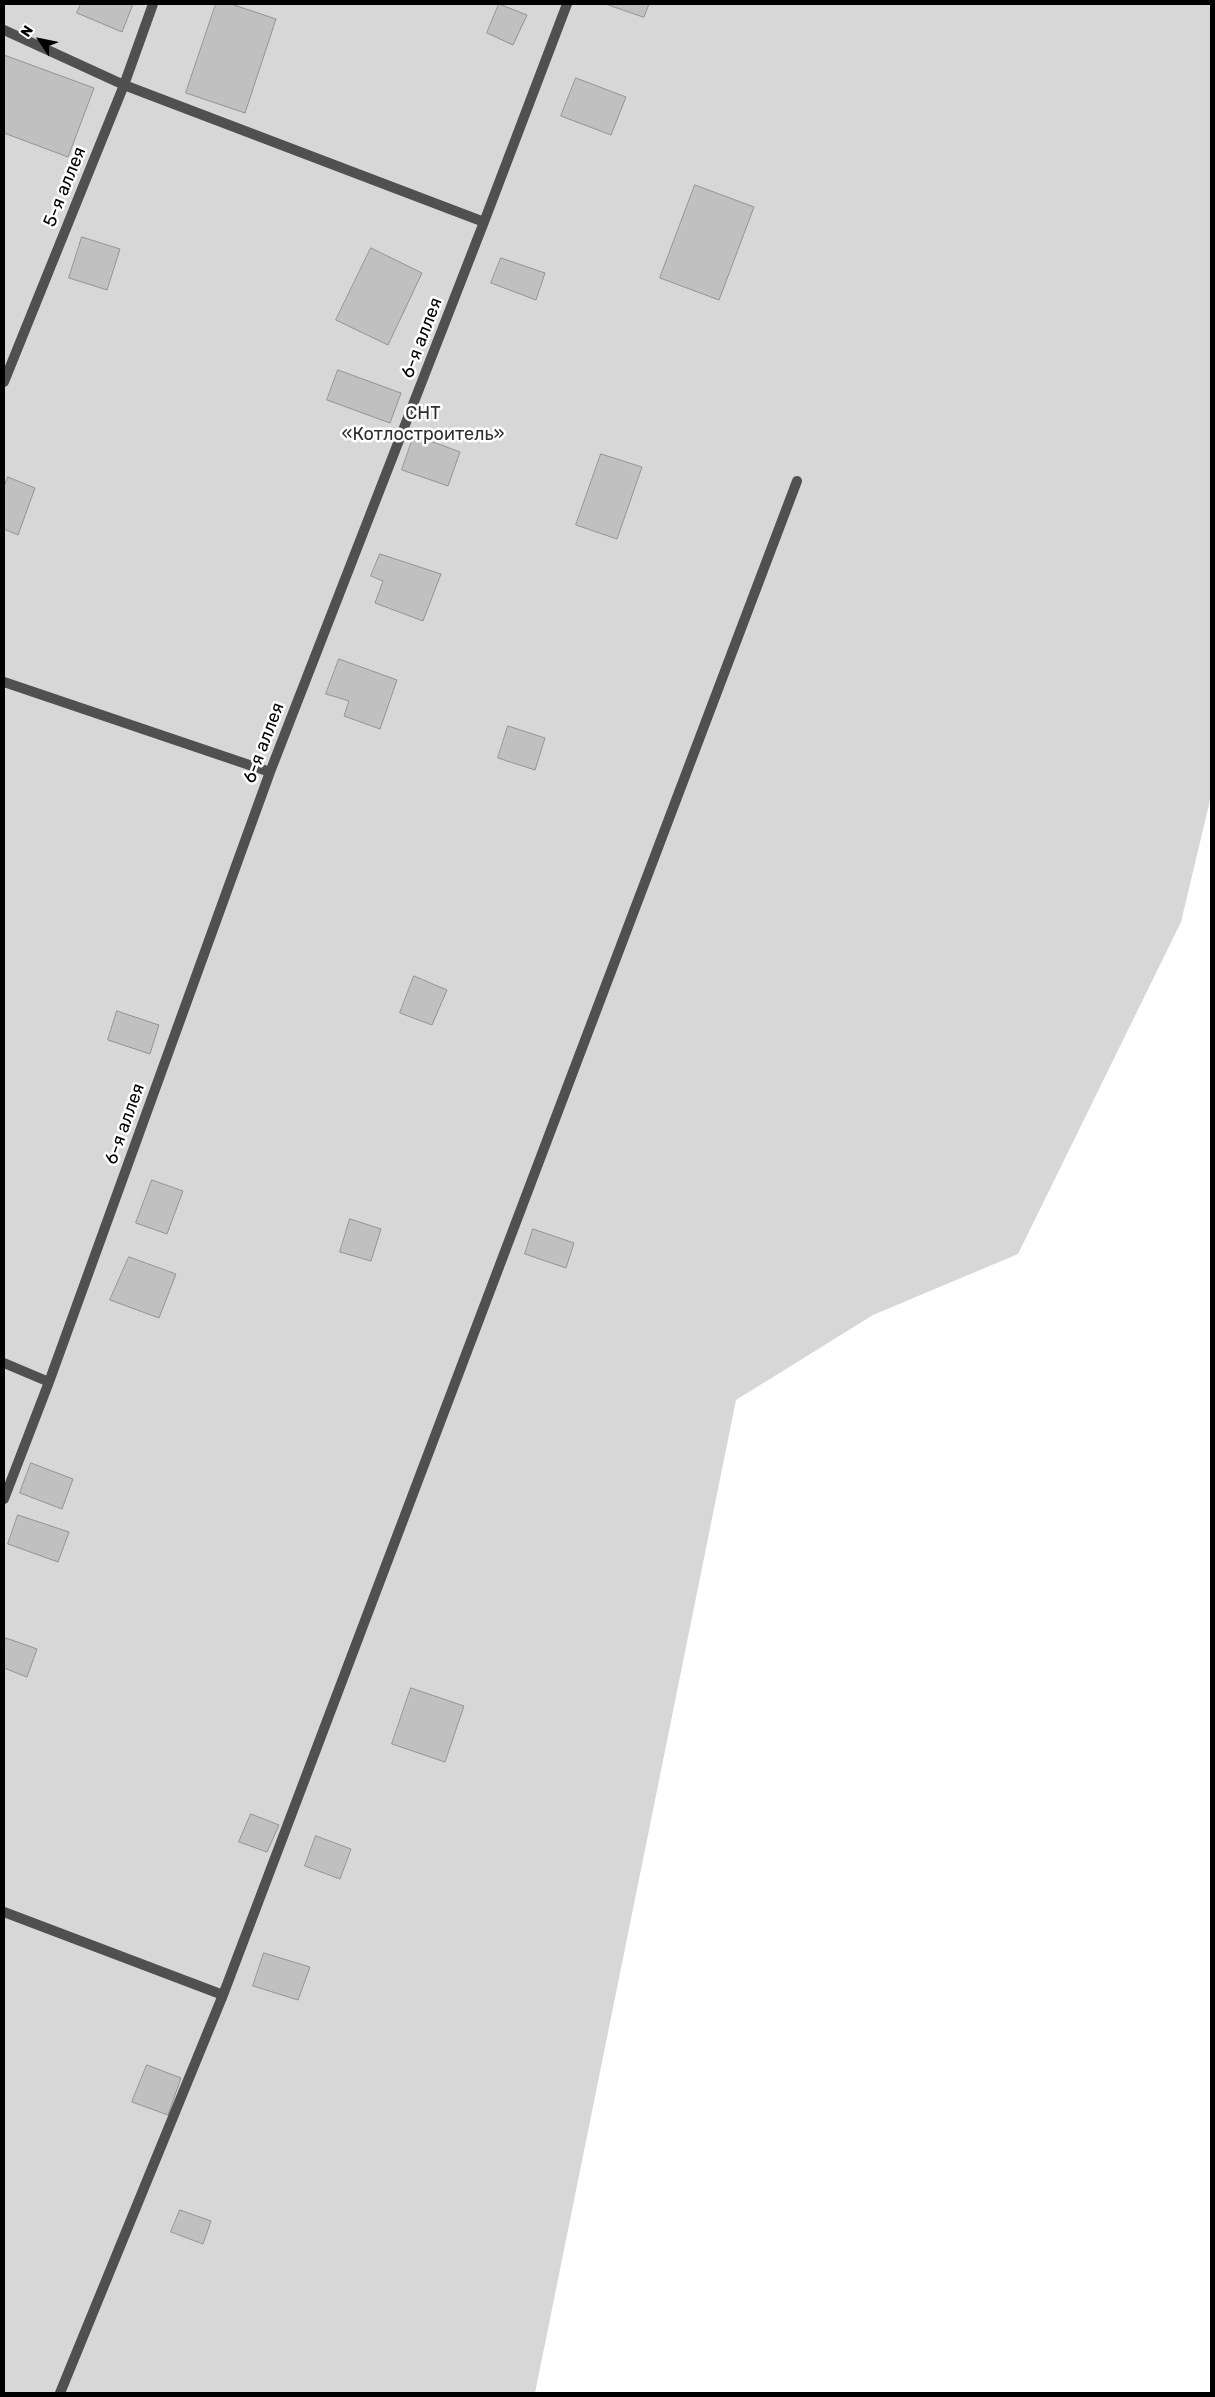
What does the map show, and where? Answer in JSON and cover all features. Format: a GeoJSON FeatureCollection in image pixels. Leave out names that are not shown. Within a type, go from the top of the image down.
{"type":"FeatureCollection","features":[{"type":"Feature","properties":{"kind":"street","name":"5-я аллея"},"geometry":{"type":"LineString","coordinates":[[4,382],[124,85],[153,4]]}},
{"type":"Feature","properties":{"kind":"street","name":"6-я аллея"},"geometry":{"type":"LineString","coordinates":[[4,1499],[49,1382],[270,772],[484,222],[566,4]]}},
{"type":"Feature","properties":{"kind":"street"},"geometry":{"type":"LineString","coordinates":[[4,30],[124,85],[484,222]]}},
{"type":"Feature","properties":{"kind":"street"},"geometry":{"type":"LineString","coordinates":[[60,2393],[223,1995],[797,481]]}},
{"type":"Feature","properties":{"kind":"street"},"geometry":{"type":"LineString","coordinates":[[4,682],[270,772]]}},
{"type":"Feature","properties":{"kind":"street"},"geometry":{"type":"LineString","coordinates":[[4,1364],[49,1382]]}},
{"type":"Feature","properties":{"kind":"street"},"geometry":{"type":"LineString","coordinates":[[4,1912],[223,1995]]}},
{"type":"Feature","properties":{"kind":"green space","name":"СНТ «Котлостроитель»"},"geometry":{"type":"Polygon","coordinates":[[[4,4],[1211,4],[1211,796],[1181,922],[1018,1254],[873,1315],[736,1400],[535,2393],[4,2393],[4,4]]]}},
{"type":"Feature","properties":{"kind":"building"},"geometry":{"type":"Polygon","coordinates":[[[81,4],[133,4],[122,32],[77,13],[81,4]]]}},
{"type":"Feature","properties":{"kind":"building"},"geometry":{"type":"Polygon","coordinates":[[[216,4],[231,4],[276,19],[245,113],[186,93],[216,4]]]}},
{"type":"Feature","properties":{"kind":"building"},"geometry":{"type":"Polygon","coordinates":[[[499,4],[527,15],[513,45],[487,33],[499,4]]]}},
{"type":"Feature","properties":{"kind":"building"},"geometry":{"type":"Polygon","coordinates":[[[606,4],[649,4],[644,17],[606,4]]]}},
{"type":"Feature","properties":{"kind":"building"},"geometry":{"type":"Polygon","coordinates":[[[4,55],[94,88],[68,157],[4,133],[4,55]]]}},
{"type":"Feature","properties":{"kind":"building"},"geometry":{"type":"Polygon","coordinates":[[[576,78],[626,97],[611,135],[561,116],[576,78]]]}},
{"type":"Feature","properties":{"kind":"building"},"geometry":{"type":"Polygon","coordinates":[[[695,185],[754,207],[719,300],[660,278],[695,185]]]}},
{"type":"Feature","properties":{"kind":"building"},"geometry":{"type":"Polygon","coordinates":[[[82,237],[120,249],[107,290],[69,278],[82,237]]]}},
{"type":"Feature","properties":{"kind":"building"},"geometry":{"type":"Polygon","coordinates":[[[371,248],[422,273],[388,345],[336,320],[371,248]]]}},
{"type":"Feature","properties":{"kind":"building"},"geometry":{"type":"Polygon","coordinates":[[[501,258],[545,273],[536,300],[491,283],[501,258]]]}},
{"type":"Feature","properties":{"kind":"building"},"geometry":{"type":"Polygon","coordinates":[[[338,370],[401,393],[390,423],[327,400],[338,370]]]}},
{"type":"Feature","properties":{"kind":"building"},"geometry":{"type":"Polygon","coordinates":[[[414,435],[460,452],[448,486],[402,470],[414,435]]]}},
{"type":"Feature","properties":{"kind":"building"},"geometry":{"type":"Polygon","coordinates":[[[601,454],[642,467],[617,539],[576,525],[601,454]]]}},
{"type":"Feature","properties":{"kind":"building"},"geometry":{"type":"Polygon","coordinates":[[[8,477],[35,488],[18,535],[4,529],[4,487],[8,477]]]}},
{"type":"Feature","properties":{"kind":"building"},"geometry":{"type":"Polygon","coordinates":[[[380,554],[441,574],[423,621],[375,603],[383,581],[371,576],[380,554]]]}},
{"type":"Feature","properties":{"kind":"building"},"geometry":{"type":"Polygon","coordinates":[[[339,659],[397,680],[380,729],[344,716],[349,701],[326,694],[339,659]]]}},
{"type":"Feature","properties":{"kind":"building"},"geometry":{"type":"Polygon","coordinates":[[[508,726],[545,738],[535,770],[498,758],[508,726]]]}},
{"type":"Feature","properties":{"kind":"building"},"geometry":{"type":"Polygon","coordinates":[[[414,976],[447,990],[432,1025],[400,1013],[414,976]]]}},
{"type":"Feature","properties":{"kind":"building"},"geometry":{"type":"Polygon","coordinates":[[[117,1011],[159,1025],[150,1054],[108,1040],[117,1011]]]}},
{"type":"Feature","properties":{"kind":"building"},"geometry":{"type":"Polygon","coordinates":[[[152,1180],[183,1191],[167,1234],[136,1223],[152,1180]]]}},
{"type":"Feature","properties":{"kind":"building"},"geometry":{"type":"Polygon","coordinates":[[[350,1219],[381,1229],[371,1261],[340,1252],[350,1219]]]}},
{"type":"Feature","properties":{"kind":"building"},"geometry":{"type":"Polygon","coordinates":[[[533,1229],[574,1243],[566,1268],[525,1254],[533,1229]]]}},
{"type":"Feature","properties":{"kind":"building"},"geometry":{"type":"Polygon","coordinates":[[[129,1257],[176,1274],[159,1318],[110,1300],[129,1257]]]}},
{"type":"Feature","properties":{"kind":"building"},"geometry":{"type":"Polygon","coordinates":[[[31,1463],[73,1479],[62,1509],[20,1493],[31,1463]]]}},
{"type":"Feature","properties":{"kind":"building"},"geometry":{"type":"Polygon","coordinates":[[[18,1515],[69,1532],[58,1562],[8,1544],[18,1515]]]}},
{"type":"Feature","properties":{"kind":"building"},"geometry":{"type":"Polygon","coordinates":[[[6,1638],[37,1649],[27,1677],[4,1668],[4,1643],[6,1638]]]}},
{"type":"Feature","properties":{"kind":"building"},"geometry":{"type":"Polygon","coordinates":[[[411,1688],[464,1706],[445,1762],[392,1744],[411,1688]]]}},
{"type":"Feature","properties":{"kind":"building"},"geometry":{"type":"Polygon","coordinates":[[[251,1814],[279,1825],[267,1852],[239,1842],[251,1814]]]}},
{"type":"Feature","properties":{"kind":"building"},"geometry":{"type":"Polygon","coordinates":[[[316,1836],[351,1849],[340,1879],[305,1866],[316,1836]]]}},
{"type":"Feature","properties":{"kind":"building"},"geometry":{"type":"Polygon","coordinates":[[[264,1953],[310,1967],[298,2000],[253,1986],[264,1953]]]}},
{"type":"Feature","properties":{"kind":"building"},"geometry":{"type":"Polygon","coordinates":[[[147,2065],[181,2078],[168,2115],[132,2102],[147,2065]]]}},
{"type":"Feature","properties":{"kind":"building"},"geometry":{"type":"Polygon","coordinates":[[[180,2210],[211,2221],[203,2244],[171,2232],[180,2210]]]}}]}
